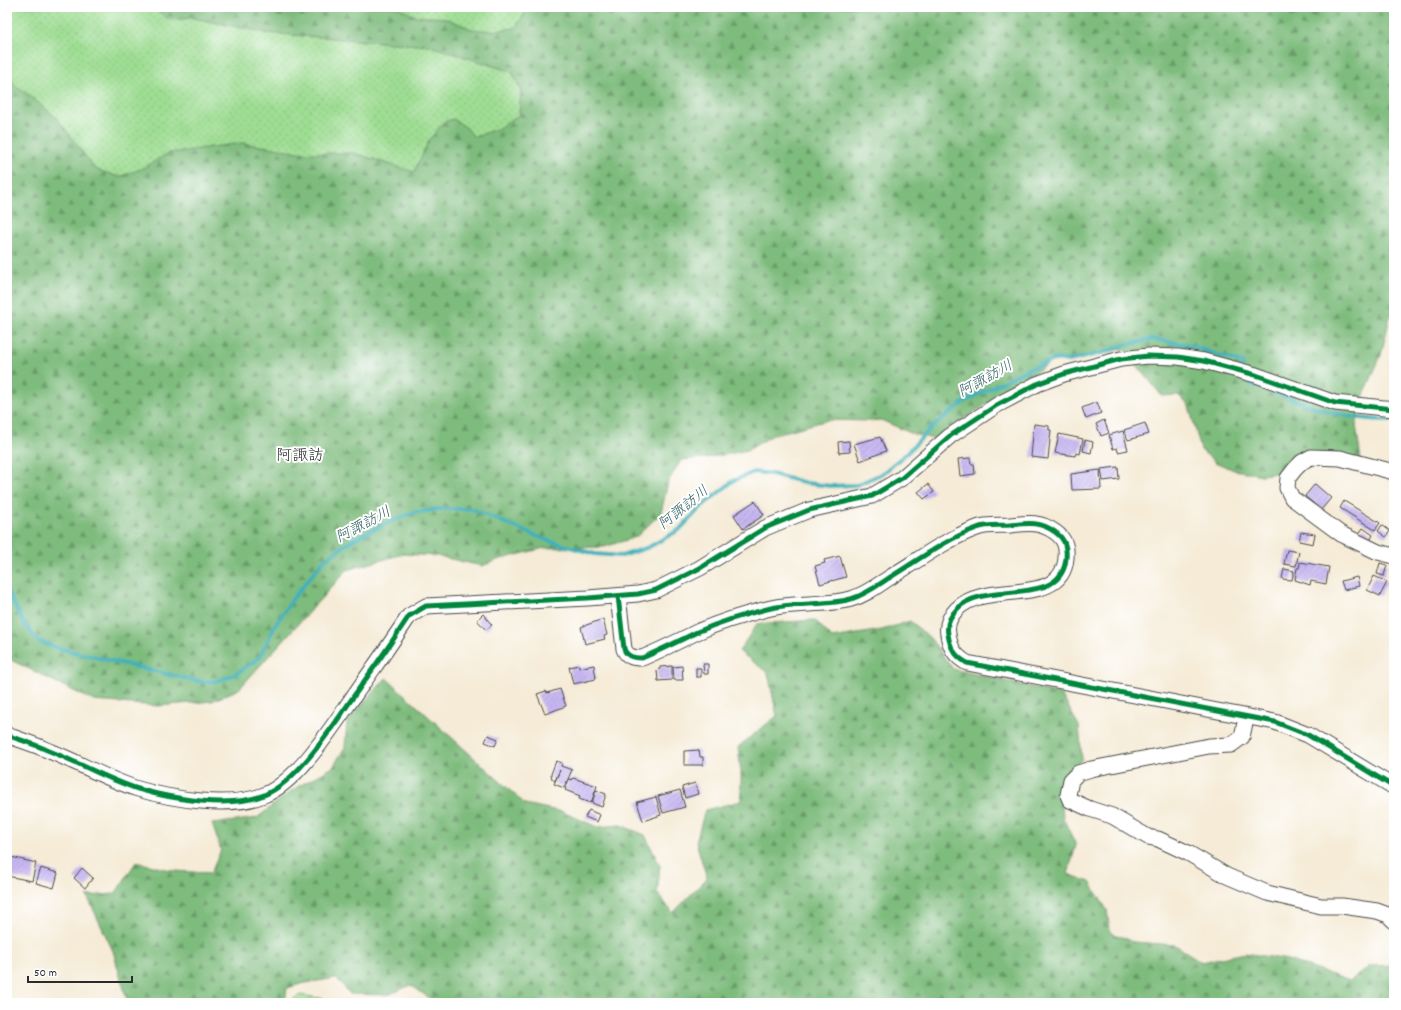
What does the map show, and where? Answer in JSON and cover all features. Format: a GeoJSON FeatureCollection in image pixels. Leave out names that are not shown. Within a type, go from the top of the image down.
{"type":"FeatureCollection","features":[{"type":"Feature","properties":{"kind":"street"},"geometry":{"type":"LineString","coordinates":[[7,735],[47,750],[93,772],[139,789],[168,795],[218,802],[253,798],[264,795],[276,788],[290,777],[306,760],[333,726],[409,616],[426,606],[618,596],[656,590],[700,568],[765,528],[809,510],[872,496],[902,478],[950,436],[997,405],[1037,384],[1093,366],[1148,356],[1178,356],[1204,360],[1256,375],[1334,403],[1394,409]]}},
{"type":"Feature","properties":{"kind":"street"},"geometry":{"type":"LineString","coordinates":[[1394,472],[1340,458],[1323,456],[1311,457],[1302,462],[1295,469],[1288,478],[1286,488],[1292,498],[1341,534],[1372,550],[1394,556]]}},
{"type":"Feature","properties":{"kind":"street"},"geometry":{"type":"LineString","coordinates":[[618,596],[622,644],[626,653],[633,658],[642,658],[699,632],[746,615],[791,605],[805,603],[825,604],[852,599],[871,590],[959,535],[979,527],[1040,523],[1062,538],[1066,549],[1062,574],[1054,584],[1040,588],[986,595],[962,603],[949,620],[948,631],[950,642],[958,658],[967,663],[1246,718],[1275,722],[1291,727],[1308,735],[1394,787]]}},
{"type":"Feature","properties":{"kind":"street"},"geometry":{"type":"LineString","coordinates":[[1246,718],[1242,737],[1231,745],[1209,746],[1091,769],[1078,773],[1071,780],[1068,795],[1070,800],[1090,809],[1112,816],[1148,837],[1158,839],[1188,853],[1227,876],[1267,893],[1321,906],[1342,906],[1377,911],[1388,915],[1394,921]]}},
{"type":"Feature","properties":{"kind":"green space"},"geometry":{"type":"Polygon","coordinates":[[[7,7],[937,7],[490,217],[7,396],[7,7]]]}},
{"type":"Feature","properties":{"kind":"green space"},"geometry":{"type":"Polygon","coordinates":[[[154,7],[397,7],[415,16],[445,18],[472,29],[493,31],[515,28],[529,7],[1394,7],[1394,300],[1381,355],[1364,395],[1356,425],[1361,460],[1262,475],[1234,470],[1215,462],[1201,450],[1189,406],[1178,395],[1162,396],[1124,349],[1051,362],[933,439],[913,434],[881,420],[828,420],[773,435],[748,450],[706,458],[681,460],[668,482],[661,513],[636,537],[604,547],[544,548],[497,560],[482,566],[437,556],[403,554],[347,570],[239,689],[212,701],[158,706],[94,701],[7,658],[7,601],[10,596],[7,595],[7,78],[56,117],[95,169],[119,177],[143,168],[169,153],[242,143],[305,153],[354,153],[414,172],[429,140],[444,122],[453,119],[467,128],[474,137],[497,129],[519,115],[521,90],[512,72],[430,46],[266,33],[193,18],[169,20],[154,7]]]}},
{"type":"Feature","properties":{"kind":"green space"},"geometry":{"type":"Polygon","coordinates":[[[815,620],[832,638],[882,630],[910,621],[930,638],[953,669],[1061,694],[1079,726],[1082,759],[1061,786],[1063,818],[1076,845],[1068,874],[1090,882],[1107,910],[1110,932],[1134,942],[1175,945],[1202,962],[1245,953],[1288,960],[1350,981],[1370,966],[1394,965],[1394,1003],[436,1003],[411,985],[388,995],[350,994],[336,978],[305,983],[287,988],[285,1003],[128,1003],[113,951],[87,896],[115,894],[136,862],[175,871],[211,873],[221,850],[212,824],[257,818],[294,789],[333,767],[345,747],[347,722],[386,678],[525,804],[563,812],[597,827],[620,825],[645,835],[660,866],[657,893],[673,913],[707,878],[696,842],[705,810],[741,801],[741,772],[738,747],[777,716],[768,673],[739,651],[757,624],[815,620]]]}},
{"type":"Feature","properties":{"kind":"green space"},"geometry":{"type":"Polygon","coordinates":[[[300,995],[351,1003],[287,1003],[300,995]]]}},
{"type":"Feature","properties":{"kind":"building"},"geometry":{"type":"Polygon","coordinates":[[[1097,402],[1101,413],[1086,419],[1082,408],[1097,402]]]}},
{"type":"Feature","properties":{"kind":"building"},"geometry":{"type":"Polygon","coordinates":[[[1104,420],[1109,433],[1101,436],[1096,424],[1104,420]]]}},
{"type":"Feature","properties":{"kind":"building"},"geometry":{"type":"Polygon","coordinates":[[[1145,423],[1149,434],[1128,440],[1124,430],[1145,423]]]}},
{"type":"Feature","properties":{"kind":"building"},"geometry":{"type":"Polygon","coordinates":[[[1034,424],[1049,426],[1049,430],[1051,430],[1048,459],[1031,457],[1034,424]]]}},
{"type":"Feature","properties":{"kind":"building"},"geometry":{"type":"Polygon","coordinates":[[[1123,431],[1128,450],[1118,452],[1117,448],[1113,449],[1109,435],[1123,431]]]}},
{"type":"Feature","properties":{"kind":"building"},"geometry":{"type":"Polygon","coordinates":[[[1059,434],[1083,439],[1080,454],[1076,453],[1075,456],[1055,453],[1059,434]]]}},
{"type":"Feature","properties":{"kind":"building"},"geometry":{"type":"Polygon","coordinates":[[[880,437],[886,451],[860,461],[854,444],[880,437]]]}},
{"type":"Feature","properties":{"kind":"building"},"geometry":{"type":"Polygon","coordinates":[[[1085,440],[1093,442],[1091,453],[1083,451],[1085,440]]]}},
{"type":"Feature","properties":{"kind":"building"},"geometry":{"type":"Polygon","coordinates":[[[849,441],[850,452],[839,453],[838,442],[849,441]]]}},
{"type":"Feature","properties":{"kind":"building"},"geometry":{"type":"Polygon","coordinates":[[[970,458],[971,464],[974,464],[975,474],[960,476],[958,459],[970,458]]]}},
{"type":"Feature","properties":{"kind":"building"},"geometry":{"type":"Polygon","coordinates":[[[1118,467],[1119,479],[1103,481],[1101,469],[1118,467]]]}},
{"type":"Feature","properties":{"kind":"building"},"geometry":{"type":"Polygon","coordinates":[[[1100,470],[1101,489],[1072,490],[1071,474],[1100,470]]]}},
{"type":"Feature","properties":{"kind":"building"},"geometry":{"type":"Polygon","coordinates":[[[928,484],[934,492],[924,499],[918,492],[928,484]]]}},
{"type":"Feature","properties":{"kind":"building"},"geometry":{"type":"Polygon","coordinates":[[[1315,484],[1331,498],[1321,510],[1305,496],[1315,484]]]}},
{"type":"Feature","properties":{"kind":"building"},"geometry":{"type":"Polygon","coordinates":[[[755,501],[764,515],[743,529],[734,515],[755,501]]]}},
{"type":"Feature","properties":{"kind":"building"},"geometry":{"type":"Polygon","coordinates":[[[1344,501],[1380,523],[1375,530],[1340,508],[1344,501]]]}},
{"type":"Feature","properties":{"kind":"building"},"geometry":{"type":"Polygon","coordinates":[[[1382,525],[1390,531],[1386,537],[1378,531],[1382,525]]]}},
{"type":"Feature","properties":{"kind":"building"},"geometry":{"type":"Polygon","coordinates":[[[1363,528],[1373,535],[1369,542],[1358,535],[1363,528]]]}},
{"type":"Feature","properties":{"kind":"building"},"geometry":{"type":"Polygon","coordinates":[[[1301,532],[1315,534],[1313,544],[1299,541],[1301,532]]]}},
{"type":"Feature","properties":{"kind":"building"},"geometry":{"type":"Polygon","coordinates":[[[1287,550],[1299,552],[1296,566],[1284,564],[1287,550]]]}},
{"type":"Feature","properties":{"kind":"building"},"geometry":{"type":"Polygon","coordinates":[[[840,556],[846,577],[820,584],[815,566],[825,563],[824,560],[840,556]]]}},
{"type":"Feature","properties":{"kind":"building"},"geometry":{"type":"Polygon","coordinates":[[[1300,562],[1329,567],[1326,584],[1311,581],[1310,585],[1295,580],[1297,568],[1299,568],[1300,562]]]}},
{"type":"Feature","properties":{"kind":"building"},"geometry":{"type":"Polygon","coordinates":[[[1380,563],[1387,565],[1384,576],[1377,574],[1380,563]]]}},
{"type":"Feature","properties":{"kind":"building"},"geometry":{"type":"Polygon","coordinates":[[[1284,569],[1294,571],[1292,580],[1282,579],[1284,569]]]}},
{"type":"Feature","properties":{"kind":"building"},"geometry":{"type":"Polygon","coordinates":[[[1374,576],[1387,582],[1380,596],[1367,590],[1374,576]]]}},
{"type":"Feature","properties":{"kind":"building"},"geometry":{"type":"Polygon","coordinates":[[[1357,577],[1359,586],[1344,590],[1341,581],[1357,577]]]}},
{"type":"Feature","properties":{"kind":"building"},"geometry":{"type":"Polygon","coordinates":[[[483,614],[492,625],[486,630],[477,620],[483,614]]]}},
{"type":"Feature","properties":{"kind":"building"},"geometry":{"type":"Polygon","coordinates":[[[603,619],[607,635],[604,636],[605,639],[585,644],[581,627],[603,619]]]}},
{"type":"Feature","properties":{"kind":"building"},"geometry":{"type":"Polygon","coordinates":[[[703,664],[708,664],[708,674],[704,674],[703,664]]]}},
{"type":"Feature","properties":{"kind":"building"},"geometry":{"type":"Polygon","coordinates":[[[579,665],[579,668],[594,665],[596,679],[573,684],[569,667],[579,665]]]}},
{"type":"Feature","properties":{"kind":"building"},"geometry":{"type":"Polygon","coordinates":[[[672,666],[672,680],[658,681],[657,670],[660,669],[660,667],[672,666]]]}},
{"type":"Feature","properties":{"kind":"building"},"geometry":{"type":"Polygon","coordinates":[[[682,666],[683,680],[674,680],[673,667],[682,666]]]}},
{"type":"Feature","properties":{"kind":"building"},"geometry":{"type":"Polygon","coordinates":[[[696,668],[701,668],[701,677],[696,677],[696,668]]]}},
{"type":"Feature","properties":{"kind":"building"},"geometry":{"type":"Polygon","coordinates":[[[560,689],[566,706],[545,714],[537,694],[560,689]]]}},
{"type":"Feature","properties":{"kind":"building"},"geometry":{"type":"Polygon","coordinates":[[[488,735],[498,739],[495,746],[485,742],[488,735]]]}},
{"type":"Feature","properties":{"kind":"building"},"geometry":{"type":"Polygon","coordinates":[[[699,750],[700,757],[703,757],[703,765],[684,765],[684,751],[699,750]]]}},
{"type":"Feature","properties":{"kind":"building"},"geometry":{"type":"Polygon","coordinates":[[[556,761],[562,763],[561,766],[572,770],[564,788],[554,784],[560,770],[555,781],[552,779],[551,774],[556,761]]]}},
{"type":"Feature","properties":{"kind":"building"},"geometry":{"type":"Polygon","coordinates":[[[573,778],[597,786],[591,803],[579,799],[580,796],[565,790],[569,779],[572,780],[573,778]]]}},
{"type":"Feature","properties":{"kind":"building"},"geometry":{"type":"Polygon","coordinates":[[[695,783],[698,794],[685,798],[682,787],[695,783]]]}},
{"type":"Feature","properties":{"kind":"building"},"geometry":{"type":"Polygon","coordinates":[[[596,790],[606,794],[602,807],[592,803],[596,790]]]}},
{"type":"Feature","properties":{"kind":"building"},"geometry":{"type":"Polygon","coordinates":[[[680,790],[685,807],[663,813],[658,796],[680,790]]]}},
{"type":"Feature","properties":{"kind":"building"},"geometry":{"type":"Polygon","coordinates":[[[656,797],[661,815],[643,821],[637,802],[656,797]]]}},
{"type":"Feature","properties":{"kind":"building"},"geometry":{"type":"Polygon","coordinates":[[[589,810],[600,815],[597,822],[585,817],[589,810]]]}},
{"type":"Feature","properties":{"kind":"building"},"geometry":{"type":"Polygon","coordinates":[[[7,856],[36,863],[32,881],[7,876],[7,856]]]}},
{"type":"Feature","properties":{"kind":"building"},"geometry":{"type":"Polygon","coordinates":[[[41,868],[58,873],[54,888],[36,883],[41,868]]]}},
{"type":"Feature","properties":{"kind":"building"},"geometry":{"type":"Polygon","coordinates":[[[82,868],[93,878],[85,888],[74,878],[82,868]]]}},
{"type":"Feature","properties":{"kind":"waterway","name":"阿諏訪川"},"geometry":{"type":"LineString","coordinates":[[7,591],[25,625],[38,641],[57,648],[201,682],[217,681],[236,674],[260,657],[274,627],[294,597],[324,560],[357,537],[411,513],[438,509],[472,509],[546,540],[595,554],[622,556],[649,547],[679,530],[701,507],[733,481],[754,472],[772,474],[806,483],[831,486],[857,485],[883,473],[907,453],[930,429],[964,402],[1026,370],[1056,359],[1069,361],[1102,353],[1121,346],[1153,339],[1188,345],[1242,363],[1243,367]]}},
{"type":"Feature","properties":{"kind":"waterway","name":"阿諏訪川"},"geometry":{"type":"LineString","coordinates":[[1245,376],[1246,380],[1251,384],[1304,404],[1338,414],[1394,420]]}},
{"type":"Feature","properties":{"kind":"cycle path"},"geometry":{"type":"LineString","coordinates":[[7,735],[37,746],[115,780],[152,793],[201,801],[218,802],[250,799],[264,795],[277,788],[303,765],[326,735],[409,616],[426,606],[588,598],[638,594],[656,590],[700,568],[765,528],[809,510],[872,496],[902,478],[950,436],[997,405],[1037,384],[1064,374],[1121,359],[1148,356],[1178,357],[1204,361],[1256,375],[1335,403],[1394,409]]}},
{"type":"Feature","properties":{"kind":"cycle path"},"geometry":{"type":"LineString","coordinates":[[618,596],[624,649],[627,654],[636,658],[642,658],[706,628],[752,613],[781,606],[831,603],[851,599],[871,590],[943,544],[977,528],[1028,523],[1039,524],[1055,532],[1061,537],[1065,544],[1066,558],[1061,574],[1051,583],[1037,589],[985,596],[970,600],[957,609],[949,620],[949,639],[956,654],[967,663],[1275,722],[1308,735],[1394,787]]}},
{"type":"Feature","properties":{"kind":"district","name":"阿諏訪"},"geometry":{"type":"Point","coordinates":[300,454]}}]}
